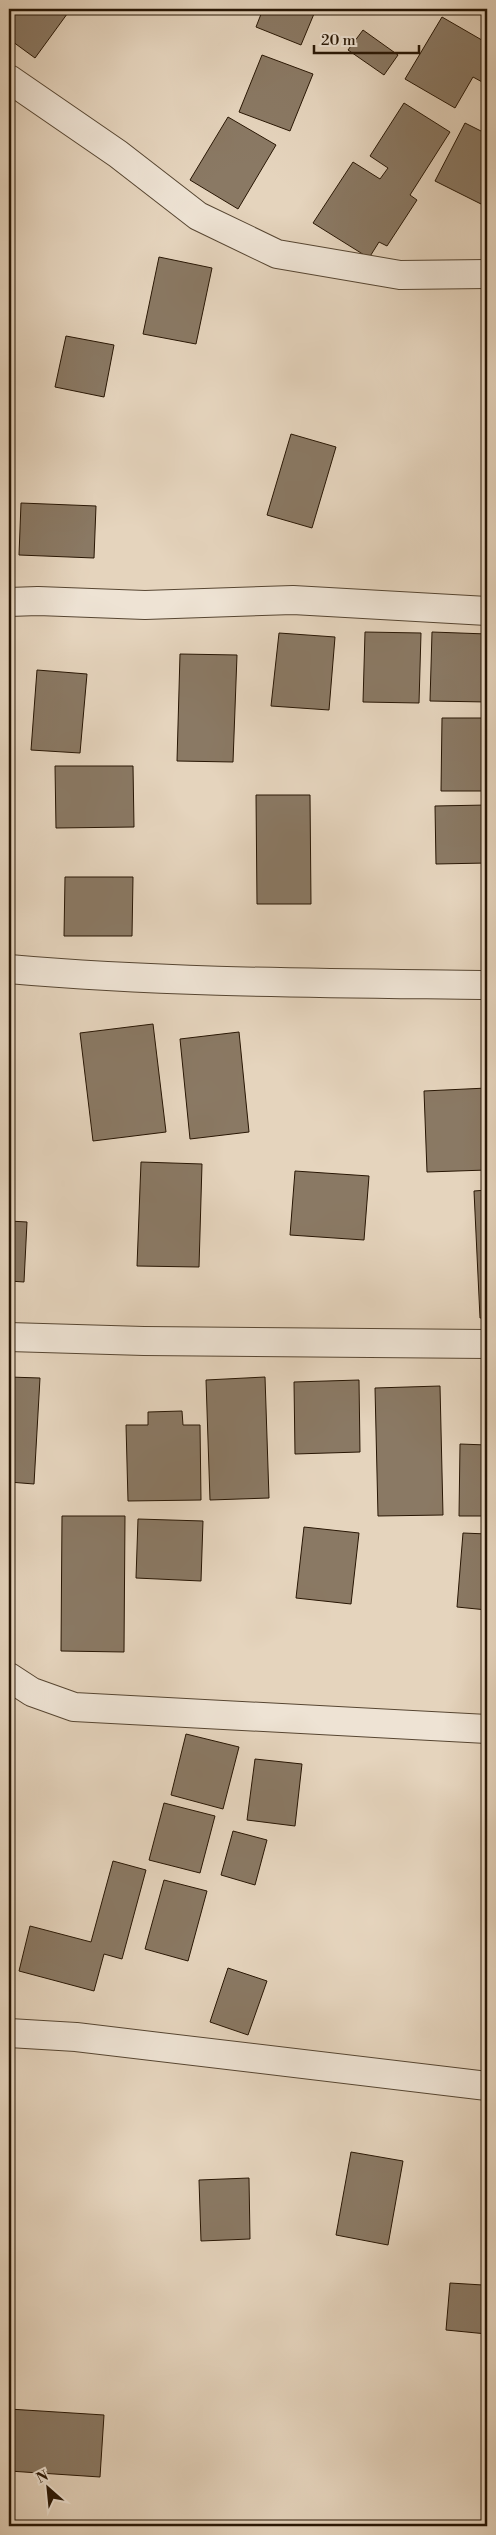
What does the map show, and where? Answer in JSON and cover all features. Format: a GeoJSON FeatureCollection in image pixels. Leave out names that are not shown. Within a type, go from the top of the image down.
{"type":"FeatureCollection","features":[{"type":"Feature","properties":{"kind":"street"},"geometry":{"type":"LineString","coordinates":[[9,79],[118,154],[198,216],[277,254],[400,274],[487,274]]}},
{"type":"Feature","properties":{"kind":"street"},"geometry":{"type":"LineString","coordinates":[[9,602],[145,605],[293,600],[487,611]]}},
{"type":"Feature","properties":{"kind":"street"},"geometry":{"type":"LineString","coordinates":[[9,968],[69,974],[264,981],[487,985]]}},
{"type":"Feature","properties":{"kind":"street"},"geometry":{"type":"LineString","coordinates":[[9,1337],[144,1341],[487,1344]]}},
{"type":"Feature","properties":{"kind":"street"},"geometry":{"type":"LineString","coordinates":[[9,1677],[32,1692],[74,1707],[487,1729]]}},
{"type":"Feature","properties":{"kind":"street"},"geometry":{"type":"LineString","coordinates":[[9,2033],[76,2037],[487,2086]]}},
{"type":"Feature","properties":{"kind":"building"},"geometry":{"type":"Polygon","coordinates":[[[9,9],[70,10],[35,58],[9,39],[9,9]]]}},
{"type":"Feature","properties":{"kind":"building"},"geometry":{"type":"Polygon","coordinates":[[[263,9],[316,9],[301,45],[256,27],[263,9]]]}},
{"type":"Feature","properties":{"kind":"building"},"geometry":{"type":"Polygon","coordinates":[[[442,17],[487,43],[487,76],[484,83],[473,77],[455,108],[405,79],[442,17]]]}},
{"type":"Feature","properties":{"kind":"building"},"geometry":{"type":"Polygon","coordinates":[[[363,30],[398,55],[384,75],[348,50],[363,30]]]}},
{"type":"Feature","properties":{"kind":"building"},"geometry":{"type":"Polygon","coordinates":[[[262,55],[313,74],[290,131],[239,112],[262,55]]]}},
{"type":"Feature","properties":{"kind":"building"},"geometry":{"type":"Polygon","coordinates":[[[404,103],[450,132],[410,195],[417,200],[387,246],[379,242],[369,258],[313,223],[353,162],[380,179],[388,168],[370,156],[404,103]]]}},
{"type":"Feature","properties":{"kind":"building"},"geometry":{"type":"Polygon","coordinates":[[[228,117],[276,145],[238,209],[190,180],[228,117]]]}},
{"type":"Feature","properties":{"kind":"building"},"geometry":{"type":"Polygon","coordinates":[[[465,123],[487,134],[487,207],[435,181],[465,123]]]}},
{"type":"Feature","properties":{"kind":"building"},"geometry":{"type":"Polygon","coordinates":[[[159,257],[212,268],[196,344],[143,334],[159,257]]]}},
{"type":"Feature","properties":{"kind":"building"},"geometry":{"type":"Polygon","coordinates":[[[66,336],[114,345],[104,397],[55,387],[66,336]]]}},
{"type":"Feature","properties":{"kind":"building"},"geometry":{"type":"Polygon","coordinates":[[[291,434],[336,447],[312,528],[267,515],[291,434]]]}},
{"type":"Feature","properties":{"kind":"building"},"geometry":{"type":"Polygon","coordinates":[[[21,503],[96,506],[94,558],[19,555],[21,503]]]}},
{"type":"Feature","properties":{"kind":"building"},"geometry":{"type":"Polygon","coordinates":[[[365,632],[421,633],[419,703],[363,702],[365,632]]]}},
{"type":"Feature","properties":{"kind":"building"},"geometry":{"type":"Polygon","coordinates":[[[432,632],[487,634],[487,702],[430,701],[432,632]]]}},
{"type":"Feature","properties":{"kind":"building"},"geometry":{"type":"Polygon","coordinates":[[[279,633],[335,637],[329,710],[271,706],[279,633]]]}},
{"type":"Feature","properties":{"kind":"building"},"geometry":{"type":"Polygon","coordinates":[[[180,654],[237,655],[233,762],[177,761],[180,654]]]}},
{"type":"Feature","properties":{"kind":"building"},"geometry":{"type":"Polygon","coordinates":[[[37,670],[87,674],[80,753],[31,750],[37,670]]]}},
{"type":"Feature","properties":{"kind":"building"},"geometry":{"type":"Polygon","coordinates":[[[442,718],[487,718],[487,791],[441,791],[442,718]]]}},
{"type":"Feature","properties":{"kind":"building"},"geometry":{"type":"Polygon","coordinates":[[[55,766],[133,766],[134,827],[56,828],[55,766]]]}},
{"type":"Feature","properties":{"kind":"building"},"geometry":{"type":"Polygon","coordinates":[[[256,795],[310,795],[311,904],[257,904],[256,795]]]}},
{"type":"Feature","properties":{"kind":"building"},"geometry":{"type":"Polygon","coordinates":[[[487,805],[487,863],[436,864],[435,806],[487,805]]]}},
{"type":"Feature","properties":{"kind":"building"},"geometry":{"type":"Polygon","coordinates":[[[65,877],[133,877],[132,936],[64,936],[65,877]]]}},
{"type":"Feature","properties":{"kind":"building"},"geometry":{"type":"Polygon","coordinates":[[[153,1024],[166,1132],[93,1141],[80,1033],[153,1024]]]}},
{"type":"Feature","properties":{"kind":"building"},"geometry":{"type":"Polygon","coordinates":[[[239,1032],[249,1132],[190,1139],[180,1039],[239,1032]]]}},
{"type":"Feature","properties":{"kind":"building"},"geometry":{"type":"Polygon","coordinates":[[[487,1088],[487,1170],[427,1172],[424,1091],[487,1088]]]}},
{"type":"Feature","properties":{"kind":"building"},"geometry":{"type":"Polygon","coordinates":[[[141,1162],[202,1164],[199,1267],[137,1266],[141,1162]]]}},
{"type":"Feature","properties":{"kind":"building"},"geometry":{"type":"Polygon","coordinates":[[[295,1171],[369,1176],[364,1240],[290,1235],[295,1171]]]}},
{"type":"Feature","properties":{"kind":"building"},"geometry":{"type":"Polygon","coordinates":[[[487,1190],[487,1318],[480,1318],[474,1191],[487,1190]]]}},
{"type":"Feature","properties":{"kind":"building"},"geometry":{"type":"Polygon","coordinates":[[[9,1221],[27,1222],[24,1282],[9,1281],[9,1221]]]}},
{"type":"Feature","properties":{"kind":"building"},"geometry":{"type":"Polygon","coordinates":[[[9,1377],[40,1378],[34,1484],[9,1482],[9,1377]]]}},
{"type":"Feature","properties":{"kind":"building"},"geometry":{"type":"Polygon","coordinates":[[[265,1377],[269,1498],[210,1500],[206,1380],[265,1377]]]}},
{"type":"Feature","properties":{"kind":"building"},"geometry":{"type":"Polygon","coordinates":[[[359,1380],[360,1452],[295,1454],[294,1382],[359,1380]]]}},
{"type":"Feature","properties":{"kind":"building"},"geometry":{"type":"Polygon","coordinates":[[[440,1386],[443,1515],[378,1516],[375,1388],[440,1386]]]}},
{"type":"Feature","properties":{"kind":"building"},"geometry":{"type":"Polygon","coordinates":[[[182,1411],[183,1425],[200,1425],[201,1500],[128,1501],[126,1425],[148,1425],[148,1412],[182,1411]]]}},
{"type":"Feature","properties":{"kind":"building"},"geometry":{"type":"Polygon","coordinates":[[[460,1444],[487,1445],[487,1516],[459,1516],[460,1444]]]}},
{"type":"Feature","properties":{"kind":"building"},"geometry":{"type":"Polygon","coordinates":[[[62,1516],[125,1516],[124,1652],[61,1651],[62,1516]]]}},
{"type":"Feature","properties":{"kind":"building"},"geometry":{"type":"Polygon","coordinates":[[[138,1519],[203,1521],[201,1581],[136,1578],[138,1519]]]}},
{"type":"Feature","properties":{"kind":"building"},"geometry":{"type":"Polygon","coordinates":[[[304,1527],[359,1533],[351,1604],[296,1598],[304,1527]]]}},
{"type":"Feature","properties":{"kind":"building"},"geometry":{"type":"Polygon","coordinates":[[[463,1533],[487,1534],[487,1610],[457,1607],[463,1533]]]}},
{"type":"Feature","properties":{"kind":"building"},"geometry":{"type":"Polygon","coordinates":[[[186,1734],[239,1747],[223,1809],[171,1795],[186,1734]]]}},
{"type":"Feature","properties":{"kind":"building"},"geometry":{"type":"Polygon","coordinates":[[[255,1759],[302,1764],[295,1826],[247,1820],[255,1759]]]}},
{"type":"Feature","properties":{"kind":"building"},"geometry":{"type":"Polygon","coordinates":[[[164,1803],[215,1816],[200,1873],[149,1860],[164,1803]]]}},
{"type":"Feature","properties":{"kind":"building"},"geometry":{"type":"Polygon","coordinates":[[[233,1831],[267,1840],[255,1885],[221,1875],[233,1831]]]}},
{"type":"Feature","properties":{"kind":"building"},"geometry":{"type":"Polygon","coordinates":[[[113,1861],[146,1870],[122,1959],[104,1954],[94,1991],[19,1971],[30,1926],[91,1942],[113,1861]]]}},
{"type":"Feature","properties":{"kind":"building"},"geometry":{"type":"Polygon","coordinates":[[[164,1880],[207,1891],[188,1961],[145,1949],[164,1880]]]}},
{"type":"Feature","properties":{"kind":"building"},"geometry":{"type":"Polygon","coordinates":[[[228,1968],[267,1981],[248,2035],[210,2022],[228,1968]]]}},
{"type":"Feature","properties":{"kind":"building"},"geometry":{"type":"Polygon","coordinates":[[[351,2152],[403,2161],[388,2245],[336,2235],[351,2152]]]}},
{"type":"Feature","properties":{"kind":"building"},"geometry":{"type":"Polygon","coordinates":[[[249,2178],[250,2239],[201,2241],[199,2180],[249,2178]]]}},
{"type":"Feature","properties":{"kind":"building"},"geometry":{"type":"Polygon","coordinates":[[[484,2268],[487,2268],[487,2334],[446,2330],[450,2283],[483,2285],[484,2268]]]}},
{"type":"Feature","properties":{"kind":"building"},"geometry":{"type":"Polygon","coordinates":[[[9,2409],[104,2415],[100,2477],[9,2471],[9,2409]]]}}]}
